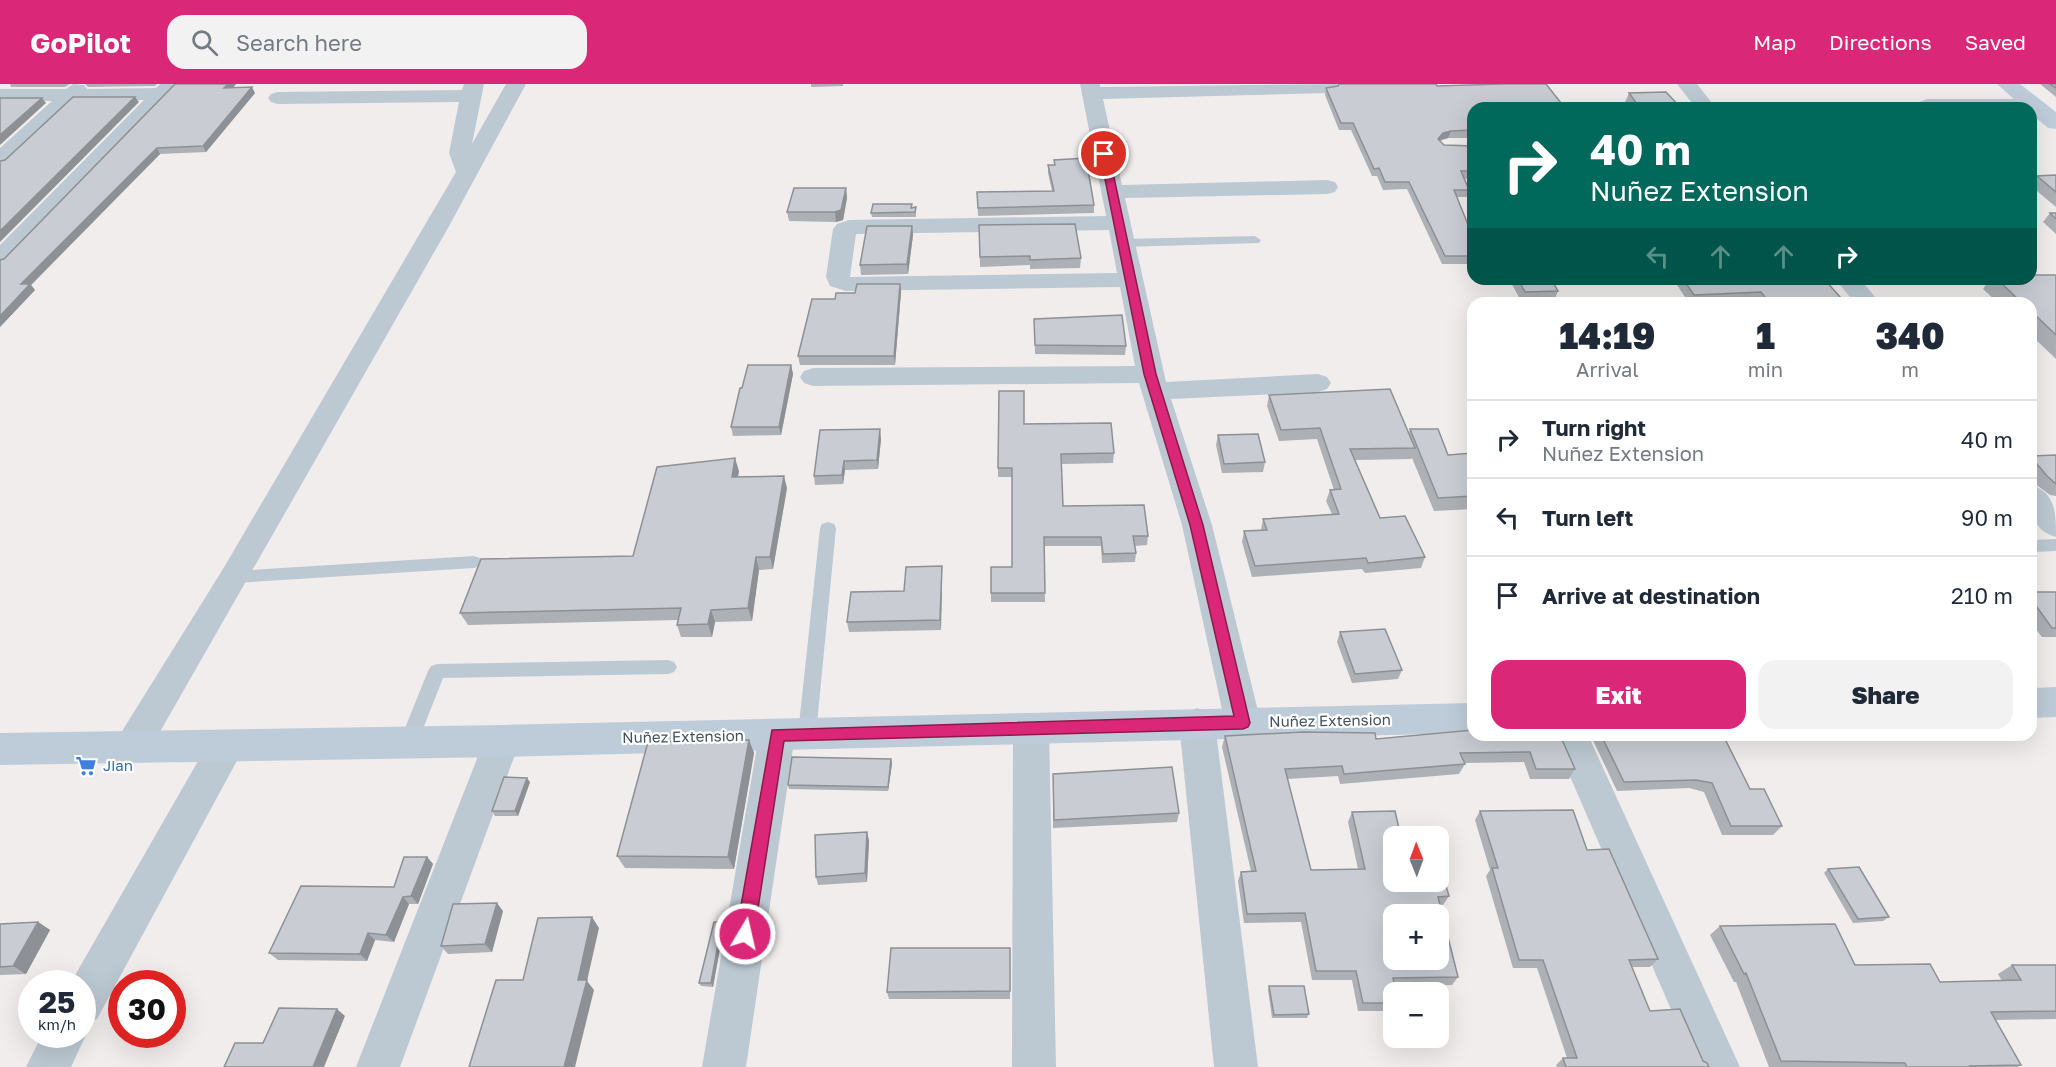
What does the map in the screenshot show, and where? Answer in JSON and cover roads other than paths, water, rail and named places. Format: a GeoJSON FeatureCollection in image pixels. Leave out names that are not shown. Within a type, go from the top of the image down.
{"type":"FeatureCollection","features":[{"type":"Feature","properties":{"kind":"street"},"geometry":{"type":"LineString","coordinates":[[0,89],[6,84]]}},
{"type":"Feature","properties":{"kind":"street"},"geometry":{"type":"LineString","coordinates":[[132,747],[234,577],[516,84]]}},
{"type":"Feature","properties":{"kind":"street"},"geometry":{"type":"LineString","coordinates":[[1687,84],[1701,102]]}},
{"type":"Feature","properties":{"kind":"street"},"geometry":{"type":"LineString","coordinates":[[2007,84],[2030,102]]}},
{"type":"Feature","properties":{"kind":"street"},"geometry":{"type":"LineString","coordinates":[[1243,723],[1197,525],[1153,382],[1091,89],[1329,87]]}},
{"type":"Feature","properties":{"kind":"street"},"geometry":{"type":"LineString","coordinates":[[0,159],[77,89]]}},
{"type":"Feature","properties":{"kind":"street"},"geometry":{"type":"LineString","coordinates":[[0,95],[77,89],[166,89]]}},
{"type":"Feature","properties":{"kind":"street"},"geometry":{"type":"LineString","coordinates":[[0,258],[166,89]]}},
{"type":"Feature","properties":{"kind":"street"},"geometry":{"type":"LineString","coordinates":[[278,98],[472,90],[460,153],[467,172]]}},
{"type":"Feature","properties":{"kind":"street"},"geometry":{"type":"LineString","coordinates":[[2037,108],[2056,123]]}},
{"type":"Feature","properties":{"kind":"street"},"geometry":{"type":"LineString","coordinates":[[1112,192],[1327,187]]}},
{"type":"Feature","properties":{"kind":"street"},"geometry":{"type":"LineString","coordinates":[[1121,233],[849,226],[845,229],[838,277],[839,281],[846,284],[1131,280]]}},
{"type":"Feature","properties":{"kind":"street"},"geometry":{"type":"LineString","coordinates":[[1852,285],[1863,297]]}},
{"type":"Feature","properties":{"kind":"street"},"geometry":{"type":"LineString","coordinates":[[813,377],[1318,383]]}},
{"type":"Feature","properties":{"kind":"street"},"geometry":{"type":"LineString","coordinates":[[2037,502],[2056,526]]}},
{"type":"Feature","properties":{"kind":"street"},"geometry":{"type":"LineString","coordinates":[[2037,702],[2056,702]]}},
{"type":"Feature","properties":{"kind":"street","name":"Nuñez Extension"},"geometry":{"type":"LineString","coordinates":[[0,749],[1031,730],[1197,723],[1467,718]]}},
{"type":"Feature","properties":{"kind":"street"},"geometry":{"type":"LineString","coordinates":[[1197,723],[1236,1067]]}},
{"type":"Feature","properties":{"kind":"street"},"geometry":{"type":"LineString","coordinates":[[1031,730],[1034,1067]]}},
{"type":"Feature","properties":{"kind":"street"},"geometry":{"type":"LineString","coordinates":[[724,1067],[792,734]]}},
{"type":"Feature","properties":{"kind":"street"},"geometry":{"type":"LineString","coordinates":[[378,1067],[502,741]]}},
{"type":"Feature","properties":{"kind":"street"},"geometry":{"type":"LineString","coordinates":[[1573,741],[1718,1067]]}},
{"type":"Feature","properties":{"kind":"street"},"geometry":{"type":"LineString","coordinates":[[96,979],[226,746]]}},
{"type":"Feature","properties":{"kind":"street"},"geometry":{"type":"LineString","coordinates":[[48,1067],[58,1048]]}},
{"type":"Feature","properties":{"kind":"lane"},"geometry":{"type":"LineString","coordinates":[[1121,233],[1255,240]]}},
{"type":"Feature","properties":{"kind":"lane"},"geometry":{"type":"LineString","coordinates":[[792,734],[828,528]]}},
{"type":"Feature","properties":{"kind":"lane"},"geometry":{"type":"LineString","coordinates":[[2037,546],[2056,545]]}},
{"type":"Feature","properties":{"kind":"lane"},"geometry":{"type":"LineString","coordinates":[[234,577],[474,562]]}},
{"type":"Feature","properties":{"kind":"lane"},"geometry":{"type":"LineString","coordinates":[[408,743],[437,671],[668,667]]}},
{"type":"Feature","properties":{"kind":"place","name":"Jian"},"geometry":{"type":"Point","coordinates":[86,766]}}]}
